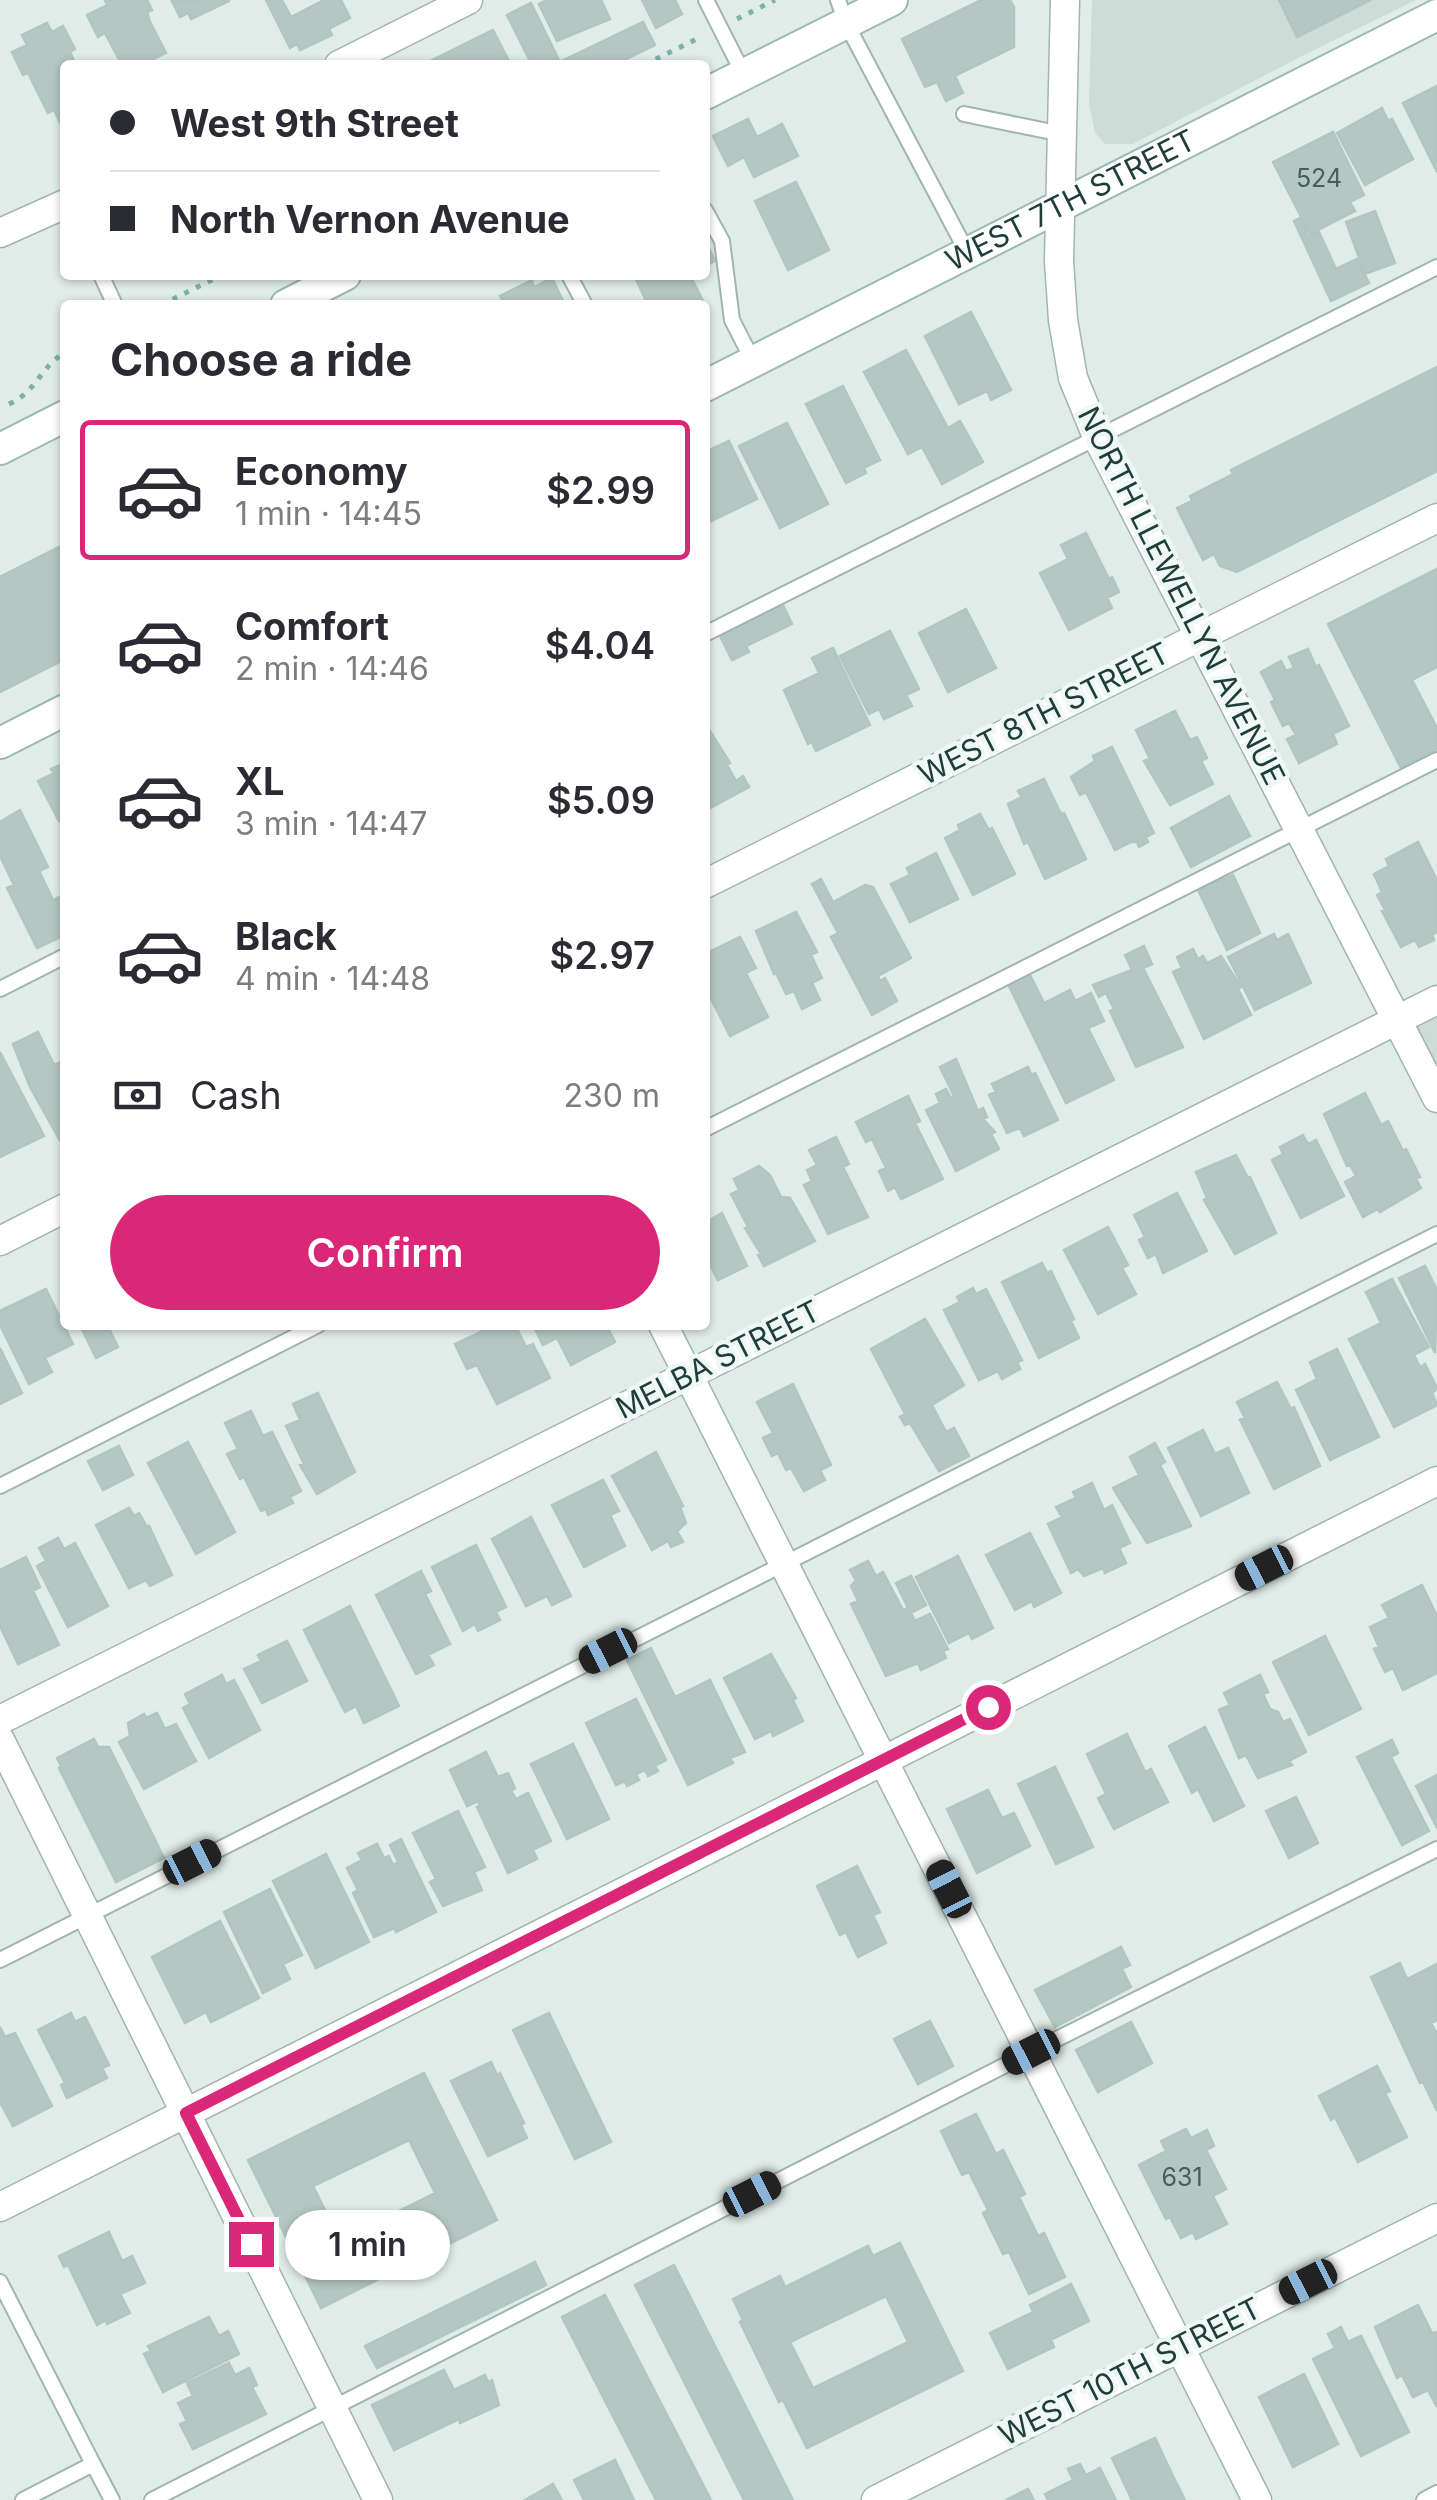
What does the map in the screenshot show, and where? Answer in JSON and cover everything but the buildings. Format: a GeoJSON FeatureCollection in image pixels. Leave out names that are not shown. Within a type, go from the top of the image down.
{"type":"FeatureCollection","features":[{"type":"Feature","properties":{"kind":"street"},"geometry":{"type":"LineString","coordinates":[[350,60],[468,0]]}},
{"type":"Feature","properties":{"kind":"street"},"geometry":{"type":"LineString","coordinates":[[710,92],[744,75],[842,12],[892,0]]}},
{"type":"Feature","properties":{"kind":"street","name":"NORTH LLEWELLYN AVENUE"},"geometry":{"type":"LineString","coordinates":[[1065,0],[1060,204],[1063,320],[1073,378],[1098,439],[1437,1098]]}},
{"type":"Feature","properties":{"kind":"street","name":"WEST 7TH STREET"},"geometry":{"type":"LineString","coordinates":[[710,384],[1437,15]]}},
{"type":"Feature","properties":{"kind":"street"},"geometry":{"type":"LineString","coordinates":[[0,233],[60,206]]}},
{"type":"Feature","properties":{"kind":"street"},"geometry":{"type":"LineString","coordinates":[[296,300],[336,280]]}},
{"type":"Feature","properties":{"kind":"street"},"geometry":{"type":"LineString","coordinates":[[0,449],[60,419]]}},
{"type":"Feature","properties":{"kind":"street","name":"WEST 8TH STREET"},"geometry":{"type":"LineString","coordinates":[[710,881],[1437,518]]}},
{"type":"Feature","properties":{"kind":"street"},"geometry":{"type":"LineString","coordinates":[[0,742],[60,712]]}},
{"type":"Feature","properties":{"kind":"street","name":"MELBA STREET"},"geometry":{"type":"LineString","coordinates":[[0,1720],[1437,1000]]}},
{"type":"Feature","properties":{"kind":"street"},"geometry":{"type":"LineString","coordinates":[[0,1241],[60,1211]]}},
{"type":"Feature","properties":{"kind":"street"},"geometry":{"type":"LineString","coordinates":[[666,1330],[1256,2500]]}},
{"type":"Feature","properties":{"kind":"street"},"geometry":{"type":"LineString","coordinates":[[0,2208],[1437,1481]]}},
{"type":"Feature","properties":{"kind":"street"},"geometry":{"type":"LineString","coordinates":[[0,1740],[378,2500]]}},
{"type":"Feature","properties":{"kind":"street","name":"WEST 10TH STREET"},"geometry":{"type":"LineString","coordinates":[[876,2500],[1437,2218]]}},
{"type":"Feature","properties":{"kind":"lane"},"geometry":{"type":"LineString","coordinates":[[710,1],[744,75]]}},
{"type":"Feature","properties":{"kind":"lane"},"geometry":{"type":"LineString","coordinates":[[842,12],[966,252]]}},
{"type":"Feature","properties":{"kind":"lane"},"geometry":{"type":"LineString","coordinates":[[964,114],[1062,134]]}},
{"type":"Feature","properties":{"kind":"lane"},"geometry":{"type":"LineString","coordinates":[[710,219],[722,241],[732,320],[753,362]]}},
{"type":"Feature","properties":{"kind":"lane"},"geometry":{"type":"LineString","coordinates":[[710,632],[1437,267]]}},
{"type":"Feature","properties":{"kind":"lane"},"geometry":{"type":"LineString","coordinates":[[710,1126],[1437,760]]}},
{"type":"Feature","properties":{"kind":"lane"},"geometry":{"type":"LineString","coordinates":[[0,989],[60,959]]}},
{"type":"Feature","properties":{"kind":"lane"},"geometry":{"type":"LineString","coordinates":[[0,1960],[1437,1234]]}},
{"type":"Feature","properties":{"kind":"lane"},"geometry":{"type":"LineString","coordinates":[[0,1486],[308,1330]]}},
{"type":"Feature","properties":{"kind":"lane"},"geometry":{"type":"LineString","coordinates":[[152,2500],[1437,1849]]}},
{"type":"Feature","properties":{"kind":"lane"},"geometry":{"type":"LineString","coordinates":[[0,2282],[112,2500]]}},
{"type":"Feature","properties":{"kind":"lane"},"geometry":{"type":"LineString","coordinates":[[23,2500],[94,2464]]}},
{"type":"Feature","properties":{"kind":"lane"},"geometry":{"type":"LineString","coordinates":[[1424,2500],[1437,2493]]}},
{"type":"Feature","properties":{"kind":"path"},"geometry":{"type":"LineString","coordinates":[[172,300],[212,280]]}},
{"type":"Feature","properties":{"kind":"path"},"geometry":{"type":"LineString","coordinates":[[9,404],[26,396],[60,356]]}},
{"type":"Feature","properties":{"kind":"shaded area"},"geometry":{"type":"Polygon","coordinates":[[[1092,0],[1416,0],[1133,144],[1105,144],[1095,133],[1089,104],[1092,0]]]}},
{"type":"Feature","properties":{"kind":"shaded area"},"geometry":{"type":"Polygon","coordinates":[[[1437,1001],[1437,1098],[1397,1021],[1437,1001]]]}},
{"type":"Feature","properties":{"kind":"route"},"geometry":{"type":"LineString","coordinates":[[251,2244],[186,2113],[988,1707]]}}]}
